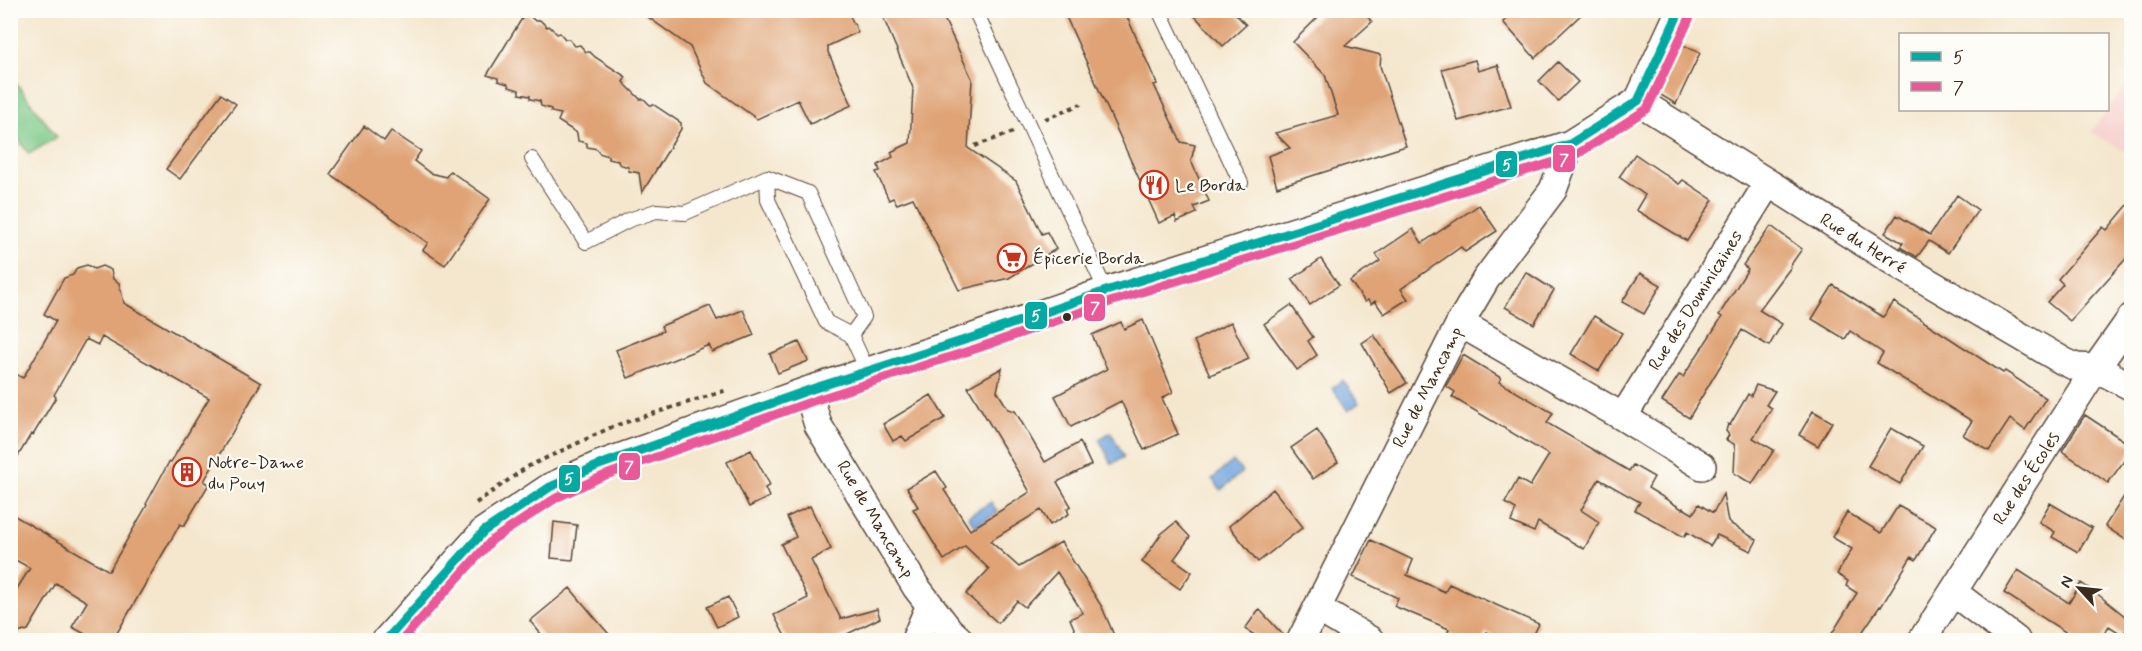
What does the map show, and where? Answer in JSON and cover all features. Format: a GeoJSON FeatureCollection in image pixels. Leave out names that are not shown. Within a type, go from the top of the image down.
{"type":"FeatureCollection","features":[{"type":"Feature","properties":{"kind":"street"},"geometry":{"type":"LineString","coordinates":[[386,640],[484,531],[550,487],[599,465],[812,389],[1106,291],[1570,144],[1638,101],[1680,10]]}},
{"type":"Feature","properties":{"kind":"street","name":"Rue du Herré"},"geometry":{"type":"LineString","coordinates":[[1638,101],[1899,266],[2062,360],[2076,367],[2096,368],[2132,387]]}},
{"type":"Feature","properties":{"kind":"street","name":"Rue de Mancamp"},"geometry":{"type":"LineString","coordinates":[[1301,640],[1460,322],[1486,279],[1553,190],[1570,144]]}},
{"type":"Feature","properties":{"kind":"street","name":"Rue des Dominicaines"},"geometry":{"type":"LineString","coordinates":[[1623,417],[1768,183]]}},
{"type":"Feature","properties":{"kind":"street","name":"Rue des Écoles"},"geometry":{"type":"LineString","coordinates":[[1922,640],[2096,368],[2132,317]]}},
{"type":"Feature","properties":{"kind":"street"},"geometry":{"type":"LineString","coordinates":[[1460,322],[1702,466]]}},
{"type":"Feature","properties":{"kind":"street","name":"Rue de Mancamp"},"geometry":{"type":"LineString","coordinates":[[812,389],[812,405],[818,425],[916,586],[949,630],[960,640]]}},
{"type":"Feature","properties":{"kind":"street"},"geometry":{"type":"LineString","coordinates":[[1953,592],[2016,640]]}},
{"type":"Feature","properties":{"kind":"street"},"geometry":{"type":"LineString","coordinates":[[915,640],[930,605]]}},
{"type":"Feature","properties":{"kind":"street"},"geometry":{"type":"LineString","coordinates":[[1317,608],[1371,640]]}},
{"type":"Feature","properties":{"kind":"lane"},"geometry":{"type":"LineString","coordinates":[[975,10],[1106,291]]}},
{"type":"Feature","properties":{"kind":"lane"},"geometry":{"type":"LineString","coordinates":[[1159,10],[1241,183]]}},
{"type":"Feature","properties":{"kind":"lane"},"geometry":{"type":"LineString","coordinates":[[532,159],[586,243],[629,220],[656,211],[685,213],[767,177],[808,193],[864,317],[851,335]]}},
{"type":"Feature","properties":{"kind":"lane"},"geometry":{"type":"LineString","coordinates":[[767,177],[768,200],[826,322],[851,335],[867,372]]}},
{"type":"Feature","properties":{"kind":"shaded area"},"geometry":{"type":"Polygon","coordinates":[[[2131,79],[2131,155],[2091,132],[2131,79]]]}},
{"type":"Feature","properties":{"kind":"green space"},"geometry":{"type":"Polygon","coordinates":[[[17,84],[57,137],[29,154],[11,129],[11,89],[17,84]]]}},
{"type":"Feature","properties":{"kind":"water"},"geometry":{"type":"Polygon","coordinates":[[[1343,380],[1359,403],[1348,411],[1332,388],[1343,380]]]}},
{"type":"Feature","properties":{"kind":"water"},"geometry":{"type":"Polygon","coordinates":[[[1111,432],[1124,457],[1112,464],[1099,439],[1111,432]]]}},
{"type":"Feature","properties":{"kind":"water"},"geometry":{"type":"Polygon","coordinates":[[[1233,461],[1242,472],[1221,490],[1212,479],[1233,461]]]}},
{"type":"Feature","properties":{"kind":"water"},"geometry":{"type":"Polygon","coordinates":[[[991,502],[998,513],[975,526],[968,516],[991,502]]]}},
{"type":"Feature","properties":{"kind":"building"},"geometry":{"type":"Polygon","coordinates":[[[638,10],[847,10],[858,32],[828,46],[828,52],[852,105],[810,124],[798,100],[757,119],[707,83],[690,47],[638,10]]]}},
{"type":"Feature","properties":{"kind":"building"},"geometry":{"type":"Polygon","coordinates":[[[880,10],[940,10],[972,79],[968,148],[1016,181],[1042,234],[1047,232],[1056,249],[1009,278],[959,290],[913,198],[897,204],[893,198],[889,200],[876,172],[880,171],[878,165],[893,157],[891,152],[910,143],[913,88],[880,10]]]}},
{"type":"Feature","properties":{"kind":"building"},"geometry":{"type":"Polygon","coordinates":[[[1063,10],[1124,10],[1157,84],[1154,85],[1181,142],[1195,145],[1191,161],[1209,201],[1194,207],[1197,213],[1177,222],[1175,216],[1159,223],[1063,10]]]}},
{"type":"Feature","properties":{"kind":"building"},"geometry":{"type":"Polygon","coordinates":[[[1189,10],[1232,10],[1246,25],[1223,46],[1189,10]]]}},
{"type":"Feature","properties":{"kind":"building"},"geometry":{"type":"Polygon","coordinates":[[[1325,10],[1362,10],[1372,22],[1345,46],[1381,55],[1380,66],[1406,146],[1277,187],[1268,156],[1290,148],[1275,133],[1338,115],[1325,75],[1293,42],[1325,10]]]}},
{"type":"Feature","properties":{"kind":"building"},"geometry":{"type":"Polygon","coordinates":[[[1516,10],[1586,10],[1535,58],[1503,22],[1516,10]]]}},
{"type":"Feature","properties":{"kind":"building"},"geometry":{"type":"Polygon","coordinates":[[[526,12],[535,21],[540,20],[557,34],[560,33],[565,39],[569,39],[575,46],[580,45],[586,52],[590,52],[626,77],[623,82],[640,99],[644,99],[681,123],[681,129],[642,193],[639,173],[629,171],[628,167],[619,164],[618,161],[608,159],[608,156],[599,153],[597,149],[587,147],[587,143],[578,141],[577,133],[558,121],[561,114],[551,112],[551,109],[541,106],[540,101],[519,94],[519,90],[498,81],[498,78],[487,75],[526,12]]]}},
{"type":"Feature","properties":{"kind":"building"},"geometry":{"type":"Polygon","coordinates":[[[1681,44],[1700,53],[1676,104],[1659,94],[1681,44]]]}},
{"type":"Feature","properties":{"kind":"building"},"geometry":{"type":"Polygon","coordinates":[[[1475,60],[1478,71],[1498,65],[1511,106],[1458,121],[1442,69],[1475,60]]]}},
{"type":"Feature","properties":{"kind":"building"},"geometry":{"type":"Polygon","coordinates":[[[1558,62],[1578,82],[1558,101],[1539,81],[1558,62]]]}},
{"type":"Feature","properties":{"kind":"building"},"geometry":{"type":"Polygon","coordinates":[[[221,94],[236,104],[180,179],[166,169],[221,94]]]}},
{"type":"Feature","properties":{"kind":"building"},"geometry":{"type":"Polygon","coordinates":[[[364,126],[384,141],[391,131],[421,151],[414,161],[430,173],[446,177],[450,171],[490,199],[445,265],[423,250],[428,243],[330,174],[364,126]]]}},
{"type":"Feature","properties":{"kind":"building"},"geometry":{"type":"Polygon","coordinates":[[[1635,154],[1679,184],[1683,180],[1713,200],[1687,241],[1636,210],[1645,195],[1619,177],[1635,154]]]}},
{"type":"Feature","properties":{"kind":"building"},"geometry":{"type":"Polygon","coordinates":[[[1957,195],[1978,210],[1948,253],[1929,241],[1917,257],[1900,247],[1903,243],[1885,233],[1897,215],[1930,235],[1957,195]]]}},
{"type":"Feature","properties":{"kind":"building"},"geometry":{"type":"Polygon","coordinates":[[[2132,200],[2132,252],[2070,321],[2047,302],[2063,284],[2058,279],[2103,227],[2107,230],[2132,200]]]}},
{"type":"Feature","properties":{"kind":"building"},"geometry":{"type":"Polygon","coordinates":[[[1479,205],[1497,231],[1465,252],[1461,247],[1401,289],[1408,299],[1384,314],[1375,301],[1371,304],[1368,300],[1365,302],[1350,281],[1380,261],[1376,254],[1413,229],[1422,243],[1479,205]]]}},
{"type":"Feature","properties":{"kind":"building"},"geometry":{"type":"Polygon","coordinates":[[[1771,226],[1802,249],[1759,310],[1782,324],[1769,346],[1742,330],[1689,418],[1662,401],[1679,375],[1683,377],[1722,317],[1719,315],[1748,269],[1743,265],[1771,226]]]}},
{"type":"Feature","properties":{"kind":"building"},"geometry":{"type":"Polygon","coordinates":[[[1321,259],[1339,285],[1310,305],[1292,279],[1321,259]]]}},
{"type":"Feature","properties":{"kind":"building","name":"Notre-Dame du Pouy"},"geometry":{"type":"Polygon","coordinates":[[[87,265],[94,269],[102,266],[111,270],[113,279],[119,283],[124,303],[261,383],[204,481],[209,484],[184,526],[180,524],[113,640],[96,640],[72,627],[87,602],[56,583],[28,630],[10,635],[10,600],[30,568],[10,557],[10,513],[109,571],[169,462],[209,398],[102,337],[98,345],[86,339],[54,395],[56,397],[10,470],[10,371],[23,378],[56,321],[44,314],[64,278],[73,275],[77,268],[87,265]]]}},
{"type":"Feature","properties":{"kind":"building"},"geometry":{"type":"Polygon","coordinates":[[[1526,272],[1554,290],[1534,324],[1505,307],[1526,272]]]}},
{"type":"Feature","properties":{"kind":"building"},"geometry":{"type":"Polygon","coordinates":[[[1640,273],[1661,285],[1644,314],[1622,302],[1640,273]]]}},
{"type":"Feature","properties":{"kind":"building"},"geometry":{"type":"Polygon","coordinates":[[[1833,285],[1883,317],[1894,302],[2003,373],[2005,371],[2046,398],[2025,430],[2010,419],[1989,451],[1963,435],[1972,421],[1877,363],[1883,353],[1850,331],[1845,339],[1812,319],[1833,285]]]}},
{"type":"Feature","properties":{"kind":"building"},"geometry":{"type":"Polygon","coordinates":[[[1291,305],[1313,337],[1308,341],[1317,355],[1297,370],[1264,324],[1291,305]]]}},
{"type":"Feature","properties":{"kind":"building"},"geometry":{"type":"Polygon","coordinates":[[[710,306],[717,320],[743,310],[754,335],[712,352],[709,345],[628,378],[616,350],[663,331],[661,326],[710,306]]]}},
{"type":"Feature","properties":{"kind":"building"},"geometry":{"type":"Polygon","coordinates":[[[1594,316],[1622,333],[1599,371],[1571,354],[1594,316]]]}},
{"type":"Feature","properties":{"kind":"building"},"geometry":{"type":"Polygon","coordinates":[[[1143,320],[1173,392],[1162,398],[1178,434],[1144,450],[1121,401],[1071,427],[1055,396],[1107,369],[1092,335],[1121,322],[1124,329],[1143,320]]]}},
{"type":"Feature","properties":{"kind":"building"},"geometry":{"type":"Polygon","coordinates":[[[1231,322],[1249,359],[1210,375],[1194,341],[1231,322]]]}},
{"type":"Feature","properties":{"kind":"building"},"geometry":{"type":"Polygon","coordinates":[[[1374,335],[1407,383],[1391,393],[1362,343],[1374,335]]]}},
{"type":"Feature","properties":{"kind":"building"},"geometry":{"type":"Polygon","coordinates":[[[799,342],[808,361],[778,373],[770,354],[799,342]]]}},
{"type":"Feature","properties":{"kind":"building"},"geometry":{"type":"Polygon","coordinates":[[[1463,355],[1501,378],[1499,382],[1553,413],[1547,423],[1629,471],[1633,465],[1654,477],[1648,488],[1682,509],[1693,514],[1699,504],[1713,513],[1723,494],[1728,522],[1757,540],[1751,551],[1717,535],[1710,546],[1687,532],[1684,537],[1635,510],[1640,502],[1599,479],[1581,510],[1599,522],[1584,549],[1538,522],[1534,532],[1511,522],[1516,509],[1505,503],[1518,479],[1530,486],[1549,455],[1452,397],[1455,392],[1446,386],[1463,355]]]}},
{"type":"Feature","properties":{"kind":"building"},"geometry":{"type":"Polygon","coordinates":[[[1002,368],[997,391],[1008,409],[1015,411],[1045,462],[1080,442],[1091,465],[1057,482],[1071,506],[1067,509],[1069,514],[1050,525],[1041,510],[990,541],[1019,567],[1061,542],[1102,607],[1116,640],[1079,640],[1070,619],[1083,613],[1057,572],[1025,607],[1017,601],[998,623],[966,594],[989,569],[965,546],[944,560],[913,509],[918,507],[907,488],[936,471],[947,488],[944,490],[970,530],[1030,492],[968,387],[1002,368]]]}},
{"type":"Feature","properties":{"kind":"building"},"geometry":{"type":"Polygon","coordinates":[[[1756,385],[1775,391],[1766,405],[1772,408],[1753,438],[1774,450],[1752,484],[1734,473],[1734,444],[1726,440],[1729,435],[1726,431],[1728,424],[1730,425],[1748,394],[1751,396],[1756,385]]]}},
{"type":"Feature","properties":{"kind":"building"},"geometry":{"type":"Polygon","coordinates":[[[931,395],[945,418],[906,441],[902,436],[893,441],[883,424],[931,395]]]}},
{"type":"Feature","properties":{"kind":"building"},"geometry":{"type":"Polygon","coordinates":[[[1813,411],[1832,422],[1818,446],[1799,435],[1813,411]]]}},
{"type":"Feature","properties":{"kind":"building"},"geometry":{"type":"Polygon","coordinates":[[[2085,415],[2132,446],[2132,450],[2108,483],[2062,451],[2085,415]]]}},
{"type":"Feature","properties":{"kind":"building"},"geometry":{"type":"Polygon","coordinates":[[[1891,428],[1923,446],[1900,484],[1868,466],[1891,428]]]}},
{"type":"Feature","properties":{"kind":"building"},"geometry":{"type":"Polygon","coordinates":[[[1317,430],[1338,462],[1313,479],[1291,448],[1317,430]]]}},
{"type":"Feature","properties":{"kind":"building"},"geometry":{"type":"Polygon","coordinates":[[[751,450],[770,485],[765,488],[769,497],[749,507],[727,462],[751,450]]]}},
{"type":"Feature","properties":{"kind":"building"},"geometry":{"type":"Polygon","coordinates":[[[2132,484],[2132,544],[2105,526],[2132,484]]]}},
{"type":"Feature","properties":{"kind":"building"},"geometry":{"type":"Polygon","coordinates":[[[1273,489],[1303,527],[1258,562],[1229,526],[1273,489]]]}},
{"type":"Feature","properties":{"kind":"building"},"geometry":{"type":"Polygon","coordinates":[[[2050,503],[2092,528],[2078,552],[2052,537],[2055,532],[2039,522],[2050,503]]]}},
{"type":"Feature","properties":{"kind":"building"},"geometry":{"type":"Polygon","coordinates":[[[810,506],[831,549],[811,560],[841,619],[877,609],[880,618],[835,640],[787,640],[774,615],[808,598],[781,544],[796,537],[787,517],[810,506]]]}},
{"type":"Feature","properties":{"kind":"building"},"geometry":{"type":"Polygon","coordinates":[[[1898,506],[1936,527],[1916,560],[1911,557],[1881,607],[1857,640],[1828,640],[1857,593],[1846,586],[1848,581],[1837,574],[1852,549],[1832,537],[1847,512],[1881,533],[1898,506]]]}},
{"type":"Feature","properties":{"kind":"building"},"geometry":{"type":"Polygon","coordinates":[[[554,522],[577,525],[573,560],[551,558],[554,522]]]}},
{"type":"Feature","properties":{"kind":"building"},"geometry":{"type":"Polygon","coordinates":[[[1176,522],[1190,537],[1174,559],[1192,572],[1180,589],[1142,562],[1161,534],[1176,522]]]}},
{"type":"Feature","properties":{"kind":"building"},"geometry":{"type":"Polygon","coordinates":[[[1371,540],[1413,560],[1407,575],[1445,592],[1449,584],[1539,624],[1531,640],[1503,640],[1486,632],[1482,640],[1462,640],[1447,634],[1449,629],[1394,606],[1398,598],[1353,577],[1371,540]]]}},
{"type":"Feature","properties":{"kind":"building"},"geometry":{"type":"Polygon","coordinates":[[[2018,570],[2069,603],[2081,583],[2132,622],[2123,635],[2109,626],[2100,640],[2078,640],[2004,593],[2018,570]]]}},
{"type":"Feature","properties":{"kind":"building"},"geometry":{"type":"Polygon","coordinates":[[[570,588],[614,640],[546,640],[530,621],[570,588]]]}},
{"type":"Feature","properties":{"kind":"building"},"geometry":{"type":"Polygon","coordinates":[[[728,597],[738,617],[717,627],[707,607],[728,597]]]}},
{"type":"Feature","properties":{"kind":"building"},"geometry":{"type":"Polygon","coordinates":[[[1259,609],[1286,638],[1285,640],[1262,640],[1245,629],[1259,609]]]}},
{"type":"Feature","properties":{"kind":"transit line","name":"5"},"geometry":{"type":"LineString","coordinates":[[386,640],[484,531],[550,487],[599,465],[812,389],[974,337],[1106,291],[1570,144],[1638,101],[1680,10]]}},
{"type":"Feature","properties":{"kind":"transit line","name":"7"},"geometry":{"type":"LineString","coordinates":[[402,640],[492,540],[556,498],[603,476],[816,400],[978,348],[1110,302],[1576,155],[1647,109],[1691,15]]}},
{"type":"Feature","properties":{"kind":"place","name":"Le Borda"},"geometry":{"type":"Point","coordinates":[1154,185]}},
{"type":"Feature","properties":{"kind":"place","name":"Épicerie Borda"},"geometry":{"type":"Point","coordinates":[1012,258]}},
{"type":"Feature","properties":{"kind":"place","name":"Notre-Dame du Pouy"},"geometry":{"type":"Point","coordinates":[187,472]}}]}
